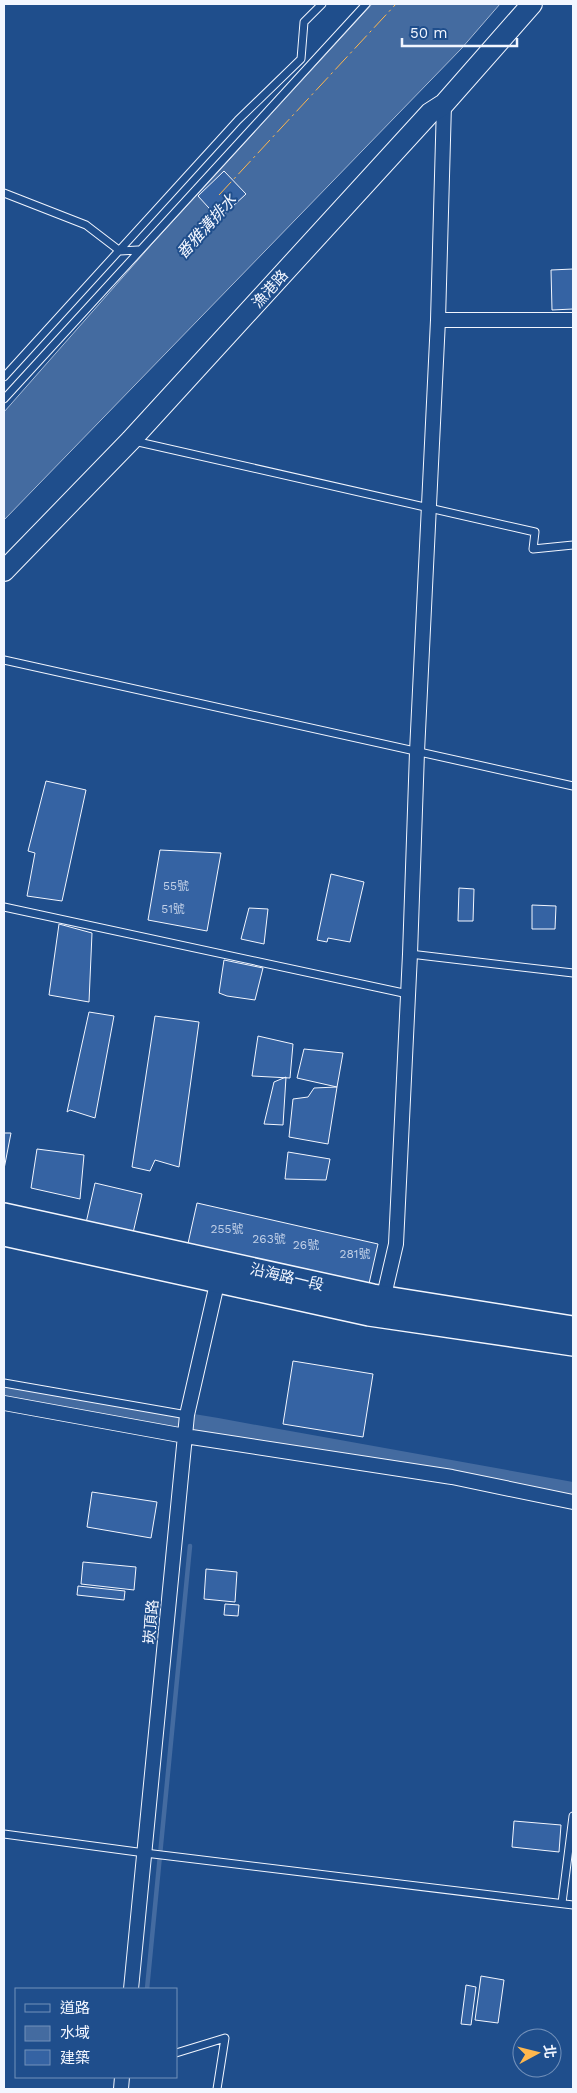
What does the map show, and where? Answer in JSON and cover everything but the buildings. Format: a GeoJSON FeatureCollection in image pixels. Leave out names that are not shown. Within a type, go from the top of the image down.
{"type":"FeatureCollection","features":[{"type":"Feature","properties":{"kind":"main road","name":"沿海路一段"},"geometry":{"type":"LineString","coordinates":[[4,1214],[220,1272]]}},
{"type":"Feature","properties":{"kind":"main road","name":"沿海路一段"},"geometry":{"type":"LineString","coordinates":[[4,1235],[220,1272],[573,1345]]}},
{"type":"Feature","properties":{"kind":"main road","name":"沿海路一段"},"geometry":{"type":"LineString","coordinates":[[382,1307],[573,1327]]}},
{"type":"Feature","properties":{"kind":"street","name":"漁港路"},"geometry":{"type":"LineString","coordinates":[[4,571],[131,440],[430,113],[444,104],[532,4]]}},
{"type":"Feature","properties":{"kind":"street"},"geometry":{"type":"LineString","coordinates":[[382,1307],[396,1244],[438,320],[444,104]]}},
{"type":"Feature","properties":{"kind":"street"},"geometry":{"type":"LineString","coordinates":[[438,320],[573,320]]}},
{"type":"Feature","properties":{"kind":"street","name":"崁頂路"},"geometry":{"type":"LineString","coordinates":[[131,1988],[187,1415],[220,1272]]}},
{"type":"Feature","properties":{"kind":"street"},"geometry":{"type":"LineString","coordinates":[[4,1403],[185,1436],[452,1477],[573,1502]]}},
{"type":"Feature","properties":{"kind":"lane"},"geometry":{"type":"LineString","coordinates":[[4,377],[238,120],[300,59],[304,22],[322,4]]}},
{"type":"Feature","properties":{"kind":"lane"},"geometry":{"type":"LineString","coordinates":[[4,399],[138,250],[366,4]]}},
{"type":"Feature","properties":{"kind":"lane"},"geometry":{"type":"LineString","coordinates":[[4,193],[86,225],[120,251],[138,250]]}},
{"type":"Feature","properties":{"kind":"lane"},"geometry":{"type":"LineString","coordinates":[[131,440],[535,532],[533,550],[573,546]]}},
{"type":"Feature","properties":{"kind":"lane"},"geometry":{"type":"LineString","coordinates":[[4,660],[573,786]]}},
{"type":"Feature","properties":{"kind":"lane"},"geometry":{"type":"LineString","coordinates":[[4,907],[408,994]]}},
{"type":"Feature","properties":{"kind":"lane"},"geometry":{"type":"LineString","coordinates":[[410,954],[573,973]]}},
{"type":"Feature","properties":{"kind":"lane"},"geometry":{"type":"LineString","coordinates":[[4,1383],[187,1415]]}},
{"type":"Feature","properties":{"kind":"lane"},"geometry":{"type":"LineString","coordinates":[[562,1903],[573,1816]]}},
{"type":"Feature","properties":{"kind":"lane"},"geometry":{"type":"LineString","coordinates":[[4,1834],[573,1905]]}},
{"type":"Feature","properties":{"kind":"lane"},"geometry":{"type":"LineString","coordinates":[[178,2052],[225,2038],[217,2089]]}},
{"type":"Feature","properties":{"kind":"water","name":"番雅溝排水"},"geometry":{"type":"Polygon","coordinates":[[[372,4],[500,4],[461,49],[4,520],[4,412],[152,244],[372,4]]]}},
{"type":"Feature","properties":{"kind":"waterway"},"geometry":{"type":"LineString","coordinates":[[4,1391],[217,1426],[573,1490]]}},
{"type":"Feature","properties":{"kind":"waterway"},"geometry":{"type":"LineString","coordinates":[[147,1988],[190,1546]]}},
{"type":"Feature","properties":{"kind":"power"},"geometry":{"type":"LineString","coordinates":[[219,195],[396,4]]}}]}
